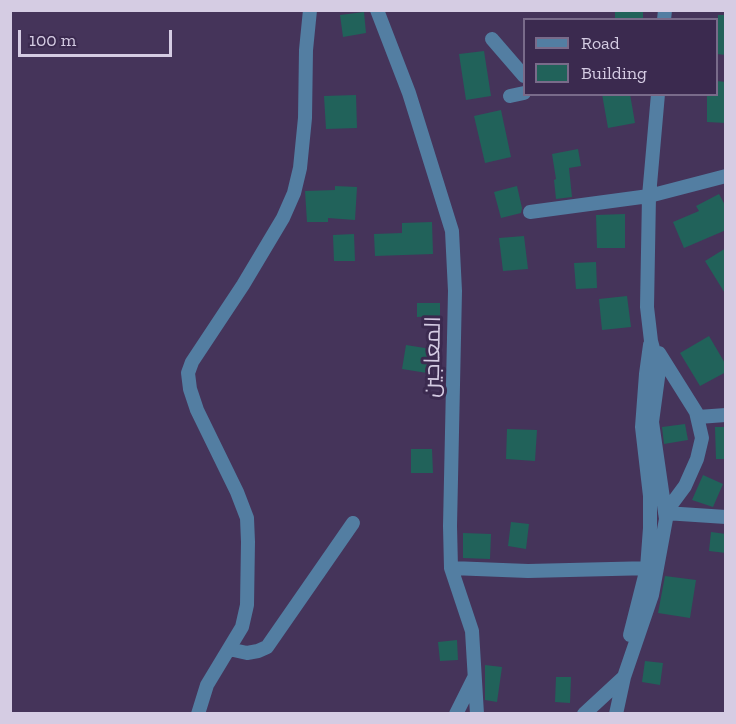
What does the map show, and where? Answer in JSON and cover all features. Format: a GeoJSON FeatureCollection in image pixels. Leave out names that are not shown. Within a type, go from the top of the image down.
{"type":"FeatureCollection","features":[{"type":"Feature","properties":{"kind":"street"},"geometry":{"type":"LineString","coordinates":[[198,714],[207,685],[242,627],[247,605],[247,518],[237,492],[196,410],[188,374],[192,362],[243,285],[283,218],[294,192],[300,168],[305,118],[306,50],[310,10]]}},
{"type":"Feature","properties":{"kind":"street","name":"المعاجين"},"geometry":{"type":"LineString","coordinates":[[377,10],[409,93],[452,231],[455,291],[451,568],[472,631],[477,714]]}},
{"type":"Feature","properties":{"kind":"street"},"geometry":{"type":"LineString","coordinates":[[492,39],[523,74]]}},
{"type":"Feature","properties":{"kind":"street"},"geometry":{"type":"LineString","coordinates":[[510,96],[523,93]]}},
{"type":"Feature","properties":{"kind":"street"},"geometry":{"type":"LineString","coordinates":[[616,714],[624,678],[626,648],[652,568],[665,513],[652,422],[659,370],[651,341],[647,307],[650,196],[658,96]]}},
{"type":"Feature","properties":{"kind":"street"},"geometry":{"type":"LineString","coordinates":[[530,212],[650,196],[726,176]]}},
{"type":"Feature","properties":{"kind":"street"},"geometry":{"type":"LineString","coordinates":[[651,341],[642,427],[650,496],[652,568]]}},
{"type":"Feature","properties":{"kind":"street"},"geometry":{"type":"LineString","coordinates":[[651,341],[685,392],[698,417],[702,438],[697,459],[685,486],[665,513]]}},
{"type":"Feature","properties":{"kind":"street"},"geometry":{"type":"LineString","coordinates":[[698,417],[726,415]]}},
{"type":"Feature","properties":{"kind":"street"},"geometry":{"type":"LineString","coordinates":[[665,513],[726,517]]}},
{"type":"Feature","properties":{"kind":"street"},"geometry":{"type":"LineString","coordinates":[[229,649],[247,653],[267,647],[352,523]]}},
{"type":"Feature","properties":{"kind":"street"},"geometry":{"type":"LineString","coordinates":[[451,568],[528,571],[652,568]]}},
{"type":"Feature","properties":{"kind":"street"},"geometry":{"type":"LineString","coordinates":[[456,714],[474,678]]}},
{"type":"Feature","properties":{"kind":"street"},"geometry":{"type":"LineString","coordinates":[[584,714],[624,678]]}},
{"type":"Feature","properties":{"kind":"building"},"geometry":{"type":"Polygon","coordinates":[[[615,10],[643,10],[643,18],[615,18],[615,10]]]}},
{"type":"Feature","properties":{"kind":"building"},"geometry":{"type":"Polygon","coordinates":[[[364,12],[366,33],[343,37],[340,15],[364,12]]]}},
{"type":"Feature","properties":{"kind":"building"},"geometry":{"type":"Polygon","coordinates":[[[718,15],[726,15],[726,55],[718,54],[718,15]]]}},
{"type":"Feature","properties":{"kind":"building"},"geometry":{"type":"Polygon","coordinates":[[[484,51],[491,96],[466,100],[459,54],[484,51]]]}},
{"type":"Feature","properties":{"kind":"building"},"geometry":{"type":"Polygon","coordinates":[[[718,81],[726,82],[726,123],[707,122],[707,96],[718,96],[718,81]]]}},
{"type":"Feature","properties":{"kind":"building"},"geometry":{"type":"Polygon","coordinates":[[[356,95],[357,128],[326,129],[324,96],[356,95]]]}},
{"type":"Feature","properties":{"kind":"building"},"geometry":{"type":"Polygon","coordinates":[[[602,96],[630,96],[635,123],[608,128],[602,96]]]}},
{"type":"Feature","properties":{"kind":"building"},"geometry":{"type":"Polygon","coordinates":[[[501,110],[511,157],[485,163],[474,116],[501,110]]]}},
{"type":"Feature","properties":{"kind":"building"},"geometry":{"type":"Polygon","coordinates":[[[578,149],[581,166],[569,168],[572,197],[556,199],[552,154],[578,149]]]}},
{"type":"Feature","properties":{"kind":"building"},"geometry":{"type":"Polygon","coordinates":[[[335,186],[357,187],[355,220],[328,218],[328,222],[307,222],[305,191],[335,190],[335,186]]]}},
{"type":"Feature","properties":{"kind":"building"},"geometry":{"type":"Polygon","coordinates":[[[517,186],[521,213],[501,218],[494,192],[517,186]]]}},
{"type":"Feature","properties":{"kind":"building"},"geometry":{"type":"Polygon","coordinates":[[[719,194],[726,207],[726,230],[684,248],[673,222],[699,211],[696,206],[719,194]]]}},
{"type":"Feature","properties":{"kind":"building"},"geometry":{"type":"Polygon","coordinates":[[[625,214],[625,248],[597,248],[596,215],[625,214]]]}},
{"type":"Feature","properties":{"kind":"building"},"geometry":{"type":"Polygon","coordinates":[[[432,222],[433,254],[375,256],[374,234],[402,233],[402,223],[432,222]]]}},
{"type":"Feature","properties":{"kind":"building"},"geometry":{"type":"Polygon","coordinates":[[[354,234],[355,261],[334,261],[333,235],[354,234]]]}},
{"type":"Feature","properties":{"kind":"building"},"geometry":{"type":"Polygon","coordinates":[[[524,236],[528,269],[503,271],[499,238],[524,236]]]}},
{"type":"Feature","properties":{"kind":"building"},"geometry":{"type":"Polygon","coordinates":[[[726,248],[726,295],[705,261],[726,248]]]}},
{"type":"Feature","properties":{"kind":"building"},"geometry":{"type":"Polygon","coordinates":[[[596,262],[597,288],[576,289],[574,263],[596,262]]]}},
{"type":"Feature","properties":{"kind":"building"},"geometry":{"type":"Polygon","coordinates":[[[627,296],[631,327],[602,330],[599,299],[627,296]]]}},
{"type":"Feature","properties":{"kind":"building"},"geometry":{"type":"Polygon","coordinates":[[[417,303],[440,303],[440,316],[417,317],[417,303]]]}},
{"type":"Feature","properties":{"kind":"building"},"geometry":{"type":"Polygon","coordinates":[[[709,336],[726,365],[726,372],[700,386],[680,353],[709,336]]]}},
{"type":"Feature","properties":{"kind":"building"},"geometry":{"type":"Polygon","coordinates":[[[406,345],[431,349],[427,373],[402,369],[406,345]]]}},
{"type":"Feature","properties":{"kind":"building"},"geometry":{"type":"Polygon","coordinates":[[[685,424],[688,440],[664,444],[662,427],[685,424]]]}},
{"type":"Feature","properties":{"kind":"building"},"geometry":{"type":"Polygon","coordinates":[[[715,427],[726,427],[726,459],[716,459],[715,427]]]}},
{"type":"Feature","properties":{"kind":"building"},"geometry":{"type":"Polygon","coordinates":[[[507,429],[537,430],[535,461],[506,459],[507,429]]]}},
{"type":"Feature","properties":{"kind":"building"},"geometry":{"type":"Polygon","coordinates":[[[411,449],[432,449],[433,473],[411,473],[411,449]]]}},
{"type":"Feature","properties":{"kind":"building"},"geometry":{"type":"Polygon","coordinates":[[[703,475],[723,484],[713,507],[692,500],[703,475]]]}},
{"type":"Feature","properties":{"kind":"building"},"geometry":{"type":"Polygon","coordinates":[[[511,522],[529,524],[526,549],[508,546],[511,522]]]}},
{"type":"Feature","properties":{"kind":"building"},"geometry":{"type":"Polygon","coordinates":[[[711,532],[726,534],[726,553],[709,551],[711,532]]]}},
{"type":"Feature","properties":{"kind":"building"},"geometry":{"type":"Polygon","coordinates":[[[463,533],[491,534],[490,559],[463,558],[463,533]]]}},
{"type":"Feature","properties":{"kind":"building"},"geometry":{"type":"Polygon","coordinates":[[[665,576],[696,580],[690,618],[658,613],[665,576]]]}},
{"type":"Feature","properties":{"kind":"building"},"geometry":{"type":"Polygon","coordinates":[[[457,640],[458,660],[440,661],[438,642],[457,640]]]}},
{"type":"Feature","properties":{"kind":"building"},"geometry":{"type":"Polygon","coordinates":[[[645,661],[663,663],[660,685],[642,682],[645,661]]]}},
{"type":"Feature","properties":{"kind":"building"},"geometry":{"type":"Polygon","coordinates":[[[485,665],[502,667],[497,702],[485,700],[485,665]]]}},
{"type":"Feature","properties":{"kind":"building"},"geometry":{"type":"Polygon","coordinates":[[[556,677],[571,677],[570,703],[555,702],[556,677]]]}}]}
